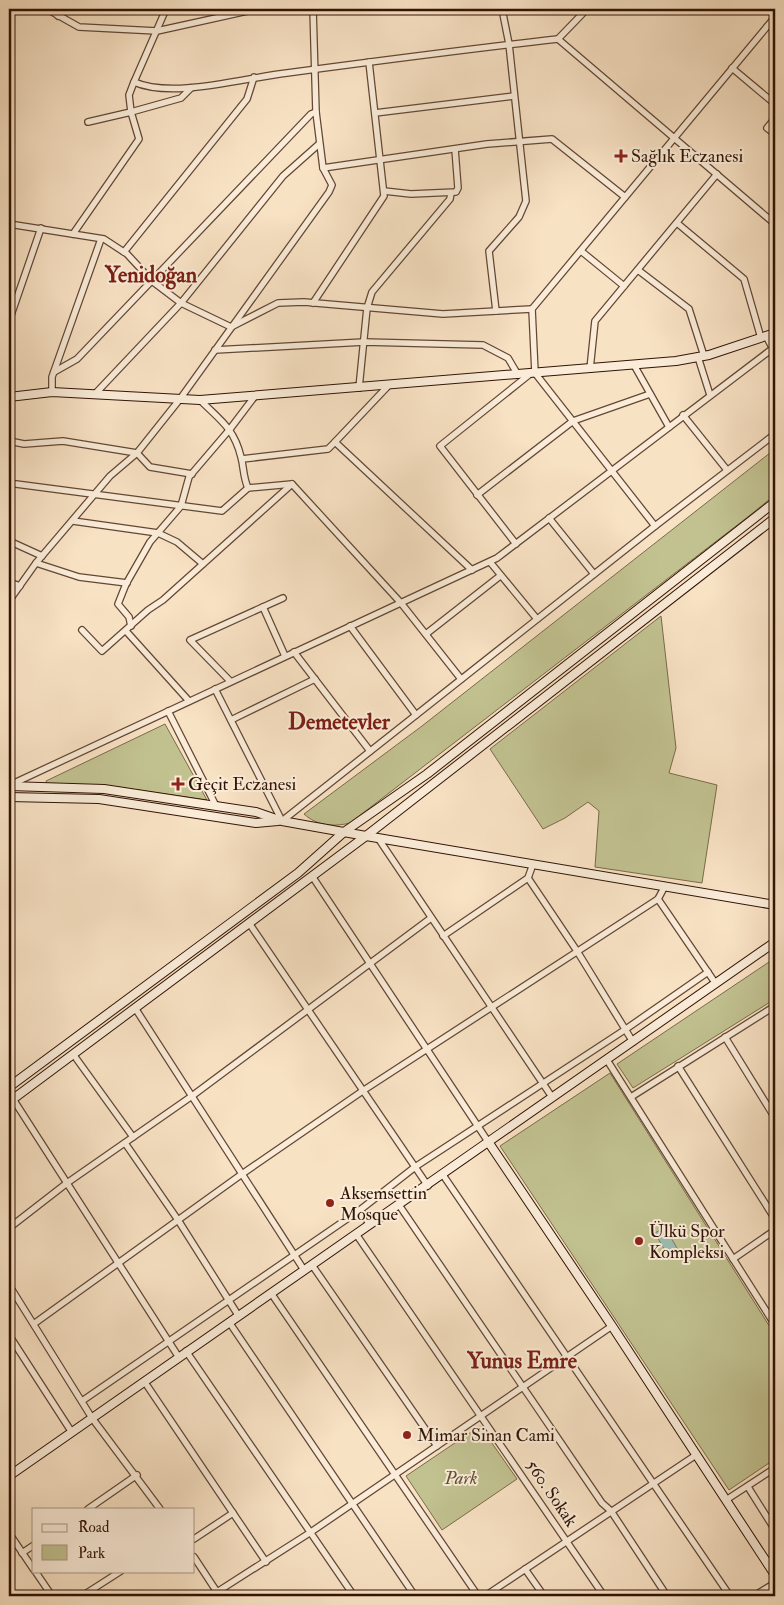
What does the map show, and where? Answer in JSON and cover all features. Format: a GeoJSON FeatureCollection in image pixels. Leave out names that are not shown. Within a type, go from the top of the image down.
{"type":"FeatureCollection","features":[{"type":"Feature","properties":{"kind":"street"},"geometry":{"type":"LineString","coordinates":[[47,9],[79,27],[157,31],[257,9]]}},
{"type":"Feature","properties":{"kind":"street"},"geometry":{"type":"LineString","coordinates":[[58,16],[64,9]]}},
{"type":"Feature","properties":{"kind":"street"},"geometry":{"type":"LineString","coordinates":[[73,234],[139,139],[131,112],[129,95],[166,9]]}},
{"type":"Feature","properties":{"kind":"street"},"geometry":{"type":"LineString","coordinates":[[9,601],[36,563],[73,522],[94,494],[110,476],[137,453],[180,399],[329,192],[331,181],[323,168],[316,112],[314,9]]}},
{"type":"Feature","properties":{"kind":"street"},"geometry":{"type":"LineString","coordinates":[[496,311],[489,251],[519,218],[526,201],[508,44],[502,9]]}},
{"type":"Feature","properties":{"kind":"street"},"geometry":{"type":"LineString","coordinates":[[134,82],[147,88],[191,88],[254,77],[558,39],[586,9]]}},
{"type":"Feature","properties":{"kind":"street"},"geometry":{"type":"LineString","coordinates":[[655,526],[573,421],[533,374],[532,309],[775,17]]}},
{"type":"Feature","properties":{"kind":"street"},"geometry":{"type":"LineString","coordinates":[[558,39],[775,224]]}},
{"type":"Feature","properties":{"kind":"street"},"geometry":{"type":"LineString","coordinates":[[313,303],[381,203],[384,190],[382,159],[369,62]]}},
{"type":"Feature","properties":{"kind":"street"},"geometry":{"type":"LineString","coordinates":[[732,68],[775,104]]}},
{"type":"Feature","properties":{"kind":"street"},"geometry":{"type":"LineString","coordinates":[[124,252],[247,98],[254,77]]}},
{"type":"Feature","properties":{"kind":"street"},"geometry":{"type":"LineString","coordinates":[[88,122],[181,98],[191,88]]}},
{"type":"Feature","properties":{"kind":"street"},"geometry":{"type":"LineString","coordinates":[[375,113],[514,96]]}},
{"type":"Feature","properties":{"kind":"street"},"geometry":{"type":"LineString","coordinates":[[54,372],[77,359],[310,114],[316,112]]}},
{"type":"Feature","properties":{"kind":"street"},"geometry":{"type":"LineString","coordinates":[[775,118],[767,128],[775,134]]}},
{"type":"Feature","properties":{"kind":"street"},"geometry":{"type":"LineString","coordinates":[[323,168],[455,149],[552,139],[625,197]]}},
{"type":"Feature","properties":{"kind":"street"},"geometry":{"type":"LineString","coordinates":[[95,394],[181,303],[283,176],[319,144]]}},
{"type":"Feature","properties":{"kind":"street"},"geometry":{"type":"LineString","coordinates":[[384,190],[411,194],[451,193],[458,188],[455,149]]}},
{"type":"Feature","properties":{"kind":"street"},"geometry":{"type":"LineString","coordinates":[[590,369],[595,321],[717,174]]}},
{"type":"Feature","properties":{"kind":"street"},"geometry":{"type":"LineString","coordinates":[[359,388],[367,308],[372,292],[450,199],[451,193]]}},
{"type":"Feature","properties":{"kind":"street"},"geometry":{"type":"LineString","coordinates":[[9,786],[490,562],[668,426],[774,351],[764,337],[744,279],[676,223]]}},
{"type":"Feature","properties":{"kind":"street"},"geometry":{"type":"LineString","coordinates":[[9,224],[102,239],[124,252],[152,281],[181,303],[231,327]]}},
{"type":"Feature","properties":{"kind":"street"},"geometry":{"type":"LineString","coordinates":[[9,321],[41,228]]}},
{"type":"Feature","properties":{"kind":"street"},"geometry":{"type":"LineString","coordinates":[[52,392],[54,372],[102,239]]}},
{"type":"Feature","properties":{"kind":"street"},"geometry":{"type":"LineString","coordinates":[[581,251],[624,286]]}},
{"type":"Feature","properties":{"kind":"street"},"geometry":{"type":"LineString","coordinates":[[638,270],[689,309],[710,395]]}},
{"type":"Feature","properties":{"kind":"street"},"geometry":{"type":"LineString","coordinates":[[231,327],[278,303],[313,303],[443,314],[532,309]]}},
{"type":"Feature","properties":{"kind":"street"},"geometry":{"type":"LineString","coordinates":[[10,400],[52,392],[200,400],[533,374],[634,365],[701,356],[775,333]]}},
{"type":"Feature","properties":{"kind":"street"},"geometry":{"type":"LineString","coordinates":[[215,350],[364,342],[483,345],[508,358],[518,375]]}},
{"type":"Feature","properties":{"kind":"street"},"geometry":{"type":"LineString","coordinates":[[634,365],[668,426]]}},
{"type":"Feature","properties":{"kind":"street"},"geometry":{"type":"LineString","coordinates":[[516,544],[440,446],[533,374]]}},
{"type":"Feature","properties":{"kind":"street"},"geometry":{"type":"LineString","coordinates":[[242,458],[328,449],[388,386]]}},
{"type":"Feature","properties":{"kind":"street"},"geometry":{"type":"LineString","coordinates":[[477,495],[573,421],[650,394]]}},
{"type":"Feature","properties":{"kind":"street"},"geometry":{"type":"LineString","coordinates":[[188,701],[129,628],[129,617],[118,604],[127,583],[150,542],[182,506],[192,474],[230,429],[254,396]]}},
{"type":"Feature","properties":{"kind":"street"},"geometry":{"type":"LineString","coordinates":[[200,400],[233,432],[242,458],[243,478],[248,488]]}},
{"type":"Feature","properties":{"kind":"street"},"geometry":{"type":"LineString","coordinates":[[683,415],[727,470]]}},
{"type":"Feature","properties":{"kind":"street"},"geometry":{"type":"LineString","coordinates":[[9,797],[99,798],[256,823],[282,820],[655,526],[775,434]]}},
{"type":"Feature","properties":{"kind":"street"},"geometry":{"type":"LineString","coordinates":[[9,441],[24,444],[63,441],[137,453],[150,467],[192,474]]}},
{"type":"Feature","properties":{"kind":"street"},"geometry":{"type":"LineString","coordinates":[[335,442],[472,570]]}},
{"type":"Feature","properties":{"kind":"street"},"geometry":{"type":"LineString","coordinates":[[16,484],[222,511],[248,488],[292,484]]}},
{"type":"Feature","properties":{"kind":"street"},"geometry":{"type":"LineString","coordinates":[[82,630],[102,652],[292,484]]}},
{"type":"Feature","properties":{"kind":"street"},"geometry":{"type":"LineString","coordinates":[[292,484],[401,603],[461,679]]}},
{"type":"Feature","properties":{"kind":"street"},"geometry":{"type":"LineString","coordinates":[[9,1087],[298,873],[344,832],[427,774],[775,502]]}},
{"type":"Feature","properties":{"kind":"street"},"geometry":{"type":"LineString","coordinates":[[549,518],[594,574]]}},
{"type":"Feature","properties":{"kind":"street"},"geometry":{"type":"LineString","coordinates":[[178,1356],[67,1183],[11,1101],[366,836],[775,518]]}},
{"type":"Feature","properties":{"kind":"street"},"geometry":{"type":"LineString","coordinates":[[73,522],[158,533],[177,542],[203,564]]}},
{"type":"Feature","properties":{"kind":"street"},"geometry":{"type":"LineString","coordinates":[[9,541],[42,556]]}},
{"type":"Feature","properties":{"kind":"street"},"geometry":{"type":"LineString","coordinates":[[490,562],[537,619]]}},
{"type":"Feature","properties":{"kind":"street"},"geometry":{"type":"LineString","coordinates":[[36,563],[79,578],[127,583]]}},
{"type":"Feature","properties":{"kind":"street"},"geometry":{"type":"LineString","coordinates":[[426,634],[500,576]]}},
{"type":"Feature","properties":{"kind":"street"},"geometry":{"type":"LineString","coordinates":[[9,582],[20,586]]}},
{"type":"Feature","properties":{"kind":"street"},"geometry":{"type":"LineString","coordinates":[[230,682],[190,640],[283,598]]}},
{"type":"Feature","properties":{"kind":"street"},"geometry":{"type":"LineString","coordinates":[[263,607],[285,656]]}},
{"type":"Feature","properties":{"kind":"street"},"geometry":{"type":"LineString","coordinates":[[350,626],[416,715]]}},
{"type":"Feature","properties":{"kind":"street"},"geometry":{"type":"LineString","coordinates":[[294,652],[370,751]]}},
{"type":"Feature","properties":{"kind":"street"},"geometry":{"type":"LineString","coordinates":[[231,720],[315,679]]}},
{"type":"Feature","properties":{"kind":"street"},"geometry":{"type":"LineString","coordinates":[[215,689],[282,820]]}},
{"type":"Feature","properties":{"kind":"street"},"geometry":{"type":"LineString","coordinates":[[168,711],[216,806]]}},
{"type":"Feature","properties":{"kind":"street"},"geometry":{"type":"LineString","coordinates":[[9,786],[104,789],[256,812],[282,820],[366,836],[775,905]]}},
{"type":"Feature","properties":{"kind":"street"},"geometry":{"type":"LineString","coordinates":[[378,838],[442,936],[552,1097]]}},
{"type":"Feature","properties":{"kind":"street"},"geometry":{"type":"LineString","coordinates":[[442,936],[528,878],[533,864]]}},
{"type":"Feature","properties":{"kind":"street"},"geometry":{"type":"LineString","coordinates":[[312,876],[612,1326],[775,1576]]}},
{"type":"Feature","properties":{"kind":"street"},"geometry":{"type":"LineString","coordinates":[[528,878],[578,952],[633,1042]]}},
{"type":"Feature","properties":{"kind":"street"},"geometry":{"type":"LineString","coordinates":[[34,1323],[242,1174],[364,1090],[658,899],[665,886]]}},
{"type":"Feature","properties":{"kind":"street"},"geometry":{"type":"LineString","coordinates":[[658,899],[716,984]]}},
{"type":"Feature","properties":{"kind":"street"},"geometry":{"type":"LineString","coordinates":[[9,1228],[67,1183],[192,1096],[430,918]]}},
{"type":"Feature","properties":{"kind":"street"},"geometry":{"type":"LineString","coordinates":[[249,923],[309,1008],[428,1186]]}},
{"type":"Feature","properties":{"kind":"street"},"geometry":{"type":"LineString","coordinates":[[9,1476],[178,1356],[428,1186],[775,942]]}},
{"type":"Feature","properties":{"kind":"street"},"geometry":{"type":"LineString","coordinates":[[82,1401],[360,1210],[415,1167],[626,1029],[708,972]]}},
{"type":"Feature","properties":{"kind":"street"},"geometry":{"type":"LineString","coordinates":[[135,1008],[304,1270]]}},
{"type":"Feature","properties":{"kind":"street"},"geometry":{"type":"LineString","coordinates":[[631,1097],[724,1038],[774,1010]]}},
{"type":"Feature","properties":{"kind":"street"},"geometry":{"type":"LineString","coordinates":[[724,1038],[775,1118]]}},
{"type":"Feature","properties":{"kind":"street"},"geometry":{"type":"LineString","coordinates":[[73,1054],[133,1137]]}},
{"type":"Feature","properties":{"kind":"street"},"geometry":{"type":"LineString","coordinates":[[607,1060],[775,1325]]}},
{"type":"Feature","properties":{"kind":"street"},"geometry":{"type":"LineString","coordinates":[[678,1066],[775,1219]]}},
{"type":"Feature","properties":{"kind":"street"},"geometry":{"type":"LineString","coordinates":[[125,1143],[178,1220],[238,1315]]}},
{"type":"Feature","properties":{"kind":"street"},"geometry":{"type":"LineString","coordinates":[[443,1175],[730,1596]]}},
{"type":"Feature","properties":{"kind":"street"},"geometry":{"type":"LineString","coordinates":[[399,1205],[602,1503],[611,1510],[667,1596]]}},
{"type":"Feature","properties":{"kind":"street"},"geometry":{"type":"LineString","coordinates":[[360,1210],[370,1225]]}},
{"type":"Feature","properties":{"kind":"street"},"geometry":{"type":"LineString","coordinates":[[733,1259],[775,1230]]}},
{"type":"Feature","properties":{"kind":"street","name":"560. Sokak"},"geometry":{"type":"LineString","coordinates":[[356,1234],[604,1596]]}},
{"type":"Feature","properties":{"kind":"street"},"geometry":{"type":"LineString","coordinates":[[312,1265],[437,1446]]}},
{"type":"Feature","properties":{"kind":"street"},"geometry":{"type":"LineString","coordinates":[[9,1285],[92,1418],[137,1475],[159,1508]]}},
{"type":"Feature","properties":{"kind":"street"},"geometry":{"type":"LineString","coordinates":[[271,1293],[478,1596]]}},
{"type":"Feature","properties":{"kind":"street"},"geometry":{"type":"LineString","coordinates":[[229,1322],[415,1596]]}},
{"type":"Feature","properties":{"kind":"street"},"geometry":{"type":"LineString","coordinates":[[210,1596],[219,1594],[612,1326]]}},
{"type":"Feature","properties":{"kind":"street"},"geometry":{"type":"LineString","coordinates":[[9,1335],[71,1431]]}},
{"type":"Feature","properties":{"kind":"street"},"geometry":{"type":"LineString","coordinates":[[186,1351],[354,1596]]}},
{"type":"Feature","properties":{"kind":"street"},"geometry":{"type":"LineString","coordinates":[[144,1381],[266,1562]]}},
{"type":"Feature","properties":{"kind":"street"},"geometry":{"type":"LineString","coordinates":[[485,1596],[566,1540],[696,1455]]}},
{"type":"Feature","properties":{"kind":"street"},"geometry":{"type":"LineString","coordinates":[[726,1500],[775,1468]]}},
{"type":"Feature","properties":{"kind":"street"},"geometry":{"type":"LineString","coordinates":[[89,1508],[137,1475]]}},
{"type":"Feature","properties":{"kind":"street"},"geometry":{"type":"LineString","coordinates":[[748,1487],[775,1530]]}},
{"type":"Feature","properties":{"kind":"street"},"geometry":{"type":"LineString","coordinates":[[195,1538],[233,1513]]}},
{"type":"Feature","properties":{"kind":"street"},"geometry":{"type":"LineString","coordinates":[[9,1533],[32,1567]]}},
{"type":"Feature","properties":{"kind":"street"},"geometry":{"type":"LineString","coordinates":[[22,1553],[32,1547]]}},
{"type":"Feature","properties":{"kind":"street"},"geometry":{"type":"LineString","coordinates":[[195,1558],[219,1594]]}},
{"type":"Feature","properties":{"kind":"street"},"geometry":{"type":"LineString","coordinates":[[526,1568],[544,1596]]}},
{"type":"Feature","properties":{"kind":"street"},"geometry":{"type":"LineString","coordinates":[[35,1572],[52,1596]]}},
{"type":"Feature","properties":{"kind":"street"},"geometry":{"type":"LineString","coordinates":[[82,1596],[119,1572]]}},
{"type":"Feature","properties":{"kind":"street"},"geometry":{"type":"LineString","coordinates":[[754,1596],[775,1583]]}},
{"type":"Feature","properties":{"kind":"green space"},"geometry":{"type":"Polygon","coordinates":[[[775,449],[775,495],[749,516],[350,823],[338,825],[320,823],[304,814],[422,726],[775,449]]]}},
{"type":"Feature","properties":{"kind":"green space"},"geometry":{"type":"Polygon","coordinates":[[[661,616],[676,748],[669,773],[717,785],[702,883],[595,867],[599,811],[588,802],[565,818],[543,829],[490,749],[661,616]]]}},
{"type":"Feature","properties":{"kind":"green space"},"geometry":{"type":"Polygon","coordinates":[[[165,724],[207,800],[110,786],[47,785],[46,781],[165,724]]]}},
{"type":"Feature","properties":{"kind":"green space"},"geometry":{"type":"Polygon","coordinates":[[[775,958],[775,999],[633,1088],[617,1064],[775,958]]]}},
{"type":"Feature","properties":{"kind":"green space","name":"Ülkü Spor Kompleksi"},"geometry":{"type":"Polygon","coordinates":[[[610,1073],[775,1335],[775,1459],[729,1490],[500,1146],[610,1073]]]}},
{"type":"Feature","properties":{"kind":"green space","name":"Park"},"geometry":{"type":"Polygon","coordinates":[[[480,1426],[517,1479],[442,1530],[406,1476],[480,1426]]]}},
{"type":"Feature","properties":{"kind":"water"},"geometry":{"type":"Polygon","coordinates":[[[665,1227],[678,1250],[668,1256],[655,1233],[665,1227]]]}},
{"type":"Feature","properties":{"kind":"place","name":"Sağlık Eczanesi"},"geometry":{"type":"Point","coordinates":[621,156]}},
{"type":"Feature","properties":{"kind":"place","name":"Geçit Eczanesi"},"geometry":{"type":"Point","coordinates":[178,784]}},
{"type":"Feature","properties":{"kind":"place","name":"Aksemsettin Mosque"},"geometry":{"type":"Point","coordinates":[330,1203]}},
{"type":"Feature","properties":{"kind":"place","name":"Ülkü Spor Kompleksi"},"geometry":{"type":"Point","coordinates":[639,1241]}},
{"type":"Feature","properties":{"kind":"place","name":"Mimar Sinan Cami"},"geometry":{"type":"Point","coordinates":[407,1435]}},
{"type":"Feature","properties":{"kind":"district","name":"Yenidoğan"},"geometry":{"type":"Point","coordinates":[151,274]}},
{"type":"Feature","properties":{"kind":"district","name":"Demetevler"},"geometry":{"type":"Point","coordinates":[339,721]}},
{"type":"Feature","properties":{"kind":"district","name":"Yunus Emre"},"geometry":{"type":"Point","coordinates":[522,1360]}}]}
